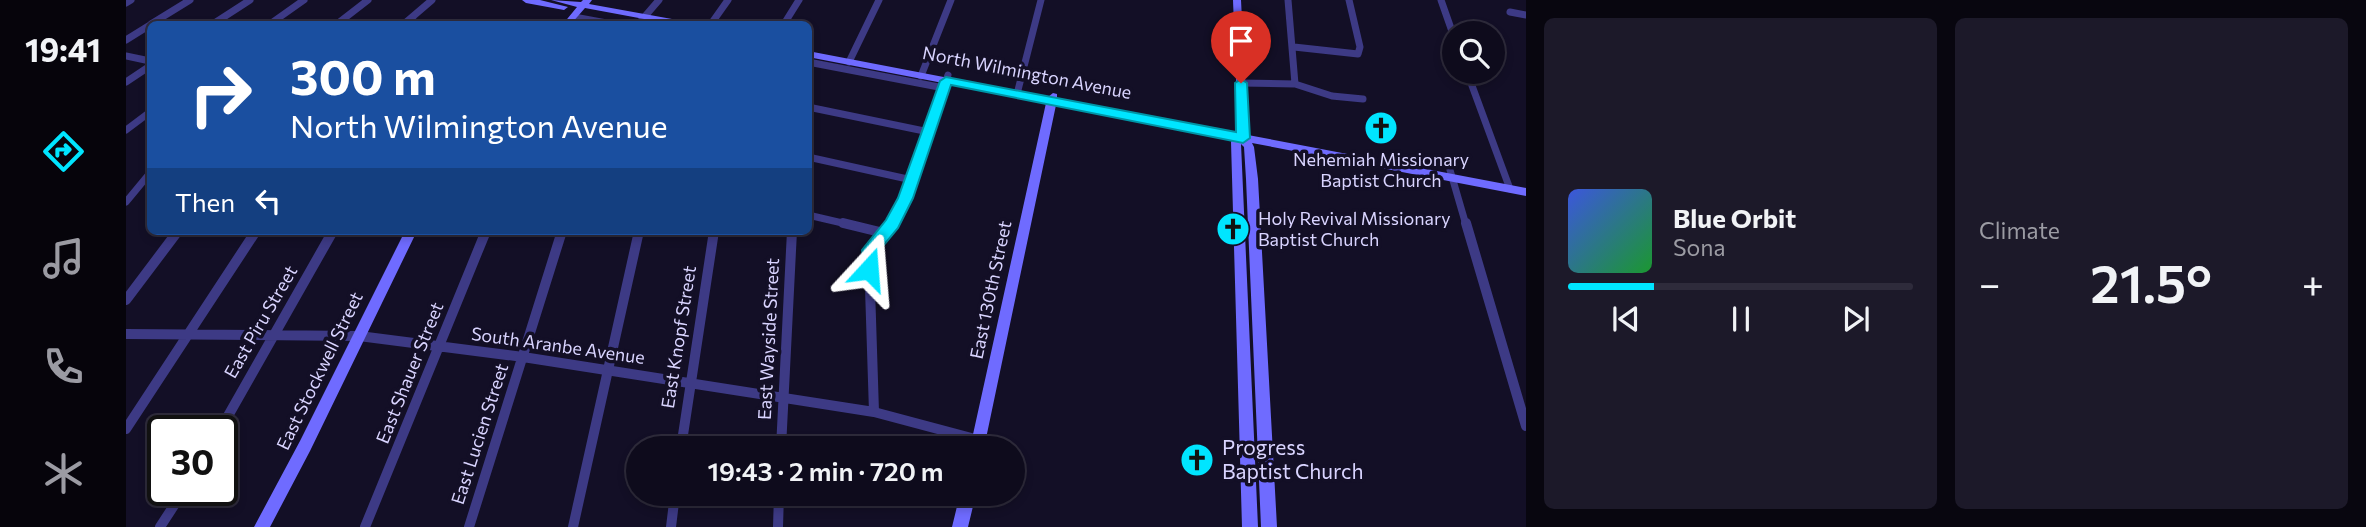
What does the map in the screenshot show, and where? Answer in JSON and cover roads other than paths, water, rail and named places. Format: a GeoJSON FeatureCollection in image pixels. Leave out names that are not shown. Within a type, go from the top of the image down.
{"type":"FeatureCollection","features":[{"type":"Feature","properties":{"kind":"main road"},"geometry":{"type":"LineString","coordinates":[[526,0],[578,11],[658,21]]}},
{"type":"Feature","properties":{"kind":"main road"},"geometry":{"type":"LineString","coordinates":[[555,0],[578,11]]}},
{"type":"Feature","properties":{"kind":"main road"},"geometry":{"type":"LineString","coordinates":[[1237,0],[1242,134],[1250,147],[1253,189],[1269,527]]}},
{"type":"Feature","properties":{"kind":"main road"},"geometry":{"type":"LineString","coordinates":[[642,19],[647,21]]}},
{"type":"Feature","properties":{"kind":"main road","name":"North Wilmington Avenue"},"geometry":{"type":"LineString","coordinates":[[812,49],[922,73],[946,81],[1017,91],[1242,134],[1413,171]]}},
{"type":"Feature","properties":{"kind":"main road","name":"North Wilmington Avenue"},"geometry":{"type":"LineString","coordinates":[[812,54],[850,59]]}},
{"type":"Feature","properties":{"kind":"main road","name":"East 130th Street"},"geometry":{"type":"LineString","coordinates":[[980,436],[1052,98]]}},
{"type":"Feature","properties":{"kind":"main road"},"geometry":{"type":"LineString","coordinates":[[1242,134],[1509,185],[1526,192]]}},
{"type":"Feature","properties":{"kind":"main road"},"geometry":{"type":"LineString","coordinates":[[1242,134],[1236,142],[1250,527]]}},
{"type":"Feature","properties":{"kind":"main road"},"geometry":{"type":"LineString","coordinates":[[1413,171],[1451,174]]}},
{"type":"Feature","properties":{"kind":"main road"},"geometry":{"type":"LineString","coordinates":[[1509,185],[1526,184]]}},
{"type":"Feature","properties":{"kind":"main road","name":"East Stockwell Street"},"geometry":{"type":"LineString","coordinates":[[261,527],[409,235]]}},
{"type":"Feature","properties":{"kind":"main road"},"geometry":{"type":"LineString","coordinates":[[960,527],[965,506]]}},
{"type":"Feature","properties":{"kind":"street"},"geometry":{"type":"LineString","coordinates":[[126,3],[131,0]]}},
{"type":"Feature","properties":{"kind":"street"},"geometry":{"type":"LineString","coordinates":[[157,21],[190,0]]}},
{"type":"Feature","properties":{"kind":"street"},"geometry":{"type":"LineString","coordinates":[[218,21],[250,0]]}},
{"type":"Feature","properties":{"kind":"street"},"geometry":{"type":"LineString","coordinates":[[274,21],[304,0]]}},
{"type":"Feature","properties":{"kind":"street"},"geometry":{"type":"LineString","coordinates":[[341,21],[368,0]]}},
{"type":"Feature","properties":{"kind":"street"},"geometry":{"type":"LineString","coordinates":[[408,21],[432,0]]}},
{"type":"Feature","properties":{"kind":"street"},"geometry":{"type":"LineString","coordinates":[[642,19],[659,0]]}},
{"type":"Feature","properties":{"kind":"street"},"geometry":{"type":"LineString","coordinates":[[713,21],[729,0]]}},
{"type":"Feature","properties":{"kind":"street"},"geometry":{"type":"LineString","coordinates":[[786,21],[799,0]]}},
{"type":"Feature","properties":{"kind":"street"},"geometry":{"type":"LineString","coordinates":[[850,59],[879,0]]}},
{"type":"Feature","properties":{"kind":"street"},"geometry":{"type":"LineString","coordinates":[[922,73],[951,0]]}},
{"type":"Feature","properties":{"kind":"street"},"geometry":{"type":"LineString","coordinates":[[1017,91],[1041,0]]}},
{"type":"Feature","properties":{"kind":"street"},"geometry":{"type":"LineString","coordinates":[[1288,0],[1295,84]]}},
{"type":"Feature","properties":{"kind":"street"},"geometry":{"type":"LineString","coordinates":[[1294,47],[1337,54],[1358,54],[1360,47],[1349,0]]}},
{"type":"Feature","properties":{"kind":"street"},"geometry":{"type":"LineString","coordinates":[[1441,0],[1448,21]]}},
{"type":"Feature","properties":{"kind":"street"},"geometry":{"type":"LineString","coordinates":[[578,11],[604,21]]}},
{"type":"Feature","properties":{"kind":"street"},"geometry":{"type":"LineString","coordinates":[[1510,12],[1526,15]]}},
{"type":"Feature","properties":{"kind":"street"},"geometry":{"type":"LineString","coordinates":[[126,40],[147,27]]}},
{"type":"Feature","properties":{"kind":"street"},"geometry":{"type":"LineString","coordinates":[[126,56],[147,62]]}},
{"type":"Feature","properties":{"kind":"street"},"geometry":{"type":"LineString","coordinates":[[812,63],[946,81],[899,214],[870,250],[874,412]]}},
{"type":"Feature","properties":{"kind":"street"},"geometry":{"type":"LineString","coordinates":[[126,82],[147,65]]}},
{"type":"Feature","properties":{"kind":"street"},"geometry":{"type":"LineString","coordinates":[[1241,83],[1295,84],[1332,96],[1363,99]]}},
{"type":"Feature","properties":{"kind":"street"},"geometry":{"type":"LineString","coordinates":[[1471,84],[1509,185]]}},
{"type":"Feature","properties":{"kind":"street"},"geometry":{"type":"LineString","coordinates":[[812,108],[929,132]]}},
{"type":"Feature","properties":{"kind":"street"},"geometry":{"type":"LineString","coordinates":[[126,130],[147,114]]}},
{"type":"Feature","properties":{"kind":"street"},"geometry":{"type":"LineString","coordinates":[[812,158],[912,180]]}},
{"type":"Feature","properties":{"kind":"street"},"geometry":{"type":"LineString","coordinates":[[1451,174],[1526,426]]}},
{"type":"Feature","properties":{"kind":"street"},"geometry":{"type":"LineString","coordinates":[[126,202],[147,177]]}},
{"type":"Feature","properties":{"kind":"street"},"geometry":{"type":"LineString","coordinates":[[812,216],[884,233]]}},
{"type":"Feature","properties":{"kind":"street"},"geometry":{"type":"LineString","coordinates":[[126,300],[175,235]]}},
{"type":"Feature","properties":{"kind":"street"},"geometry":{"type":"LineString","coordinates":[[126,429],[253,235]]}},
{"type":"Feature","properties":{"kind":"street","name":"East Piru Street"},"geometry":{"type":"LineString","coordinates":[[228,415],[331,235]]}},
{"type":"Feature","properties":{"kind":"street","name":"East Shauer Street"},"geometry":{"type":"LineString","coordinates":[[365,527],[484,235]]}},
{"type":"Feature","properties":{"kind":"street","name":"East Lucien Street"},"geometry":{"type":"LineString","coordinates":[[469,527],[561,235]]}},
{"type":"Feature","properties":{"kind":"street"},"geometry":{"type":"LineString","coordinates":[[573,527],[638,235]]}},
{"type":"Feature","properties":{"kind":"street","name":"East Knopf Street"},"geometry":{"type":"LineString","coordinates":[[682,436],[712,235]]}},
{"type":"Feature","properties":{"kind":"street","name":"East Wayside Street"},"geometry":{"type":"LineString","coordinates":[[782,436],[792,235]]}},
{"type":"Feature","properties":{"kind":"street","name":"South Aranbe Avenue"},"geometry":{"type":"LineString","coordinates":[[126,334],[359,336],[441,346],[874,412],[952,436]]}},
{"type":"Feature","properties":{"kind":"street"},"geometry":{"type":"LineString","coordinates":[[160,527],[174,506]]}},
{"type":"Feature","properties":{"kind":"street"},"geometry":{"type":"LineString","coordinates":[[671,527],[674,506]]}},
{"type":"Feature","properties":{"kind":"street"},"geometry":{"type":"LineString","coordinates":[[778,527],[779,506]]}},
{"type":"Feature","properties":{"kind":"place","name":"Nehemiah Missionary Baptist Church"},"geometry":{"type":"Point","coordinates":[1381,128]}},
{"type":"Feature","properties":{"kind":"place","name":"Holy Revival Missionary Baptist Church"},"geometry":{"type":"Point","coordinates":[1233,229]}},
{"type":"Feature","properties":{"kind":"place","name":"Progress Baptist Church"},"geometry":{"type":"Point","coordinates":[1197,460]}}]}
